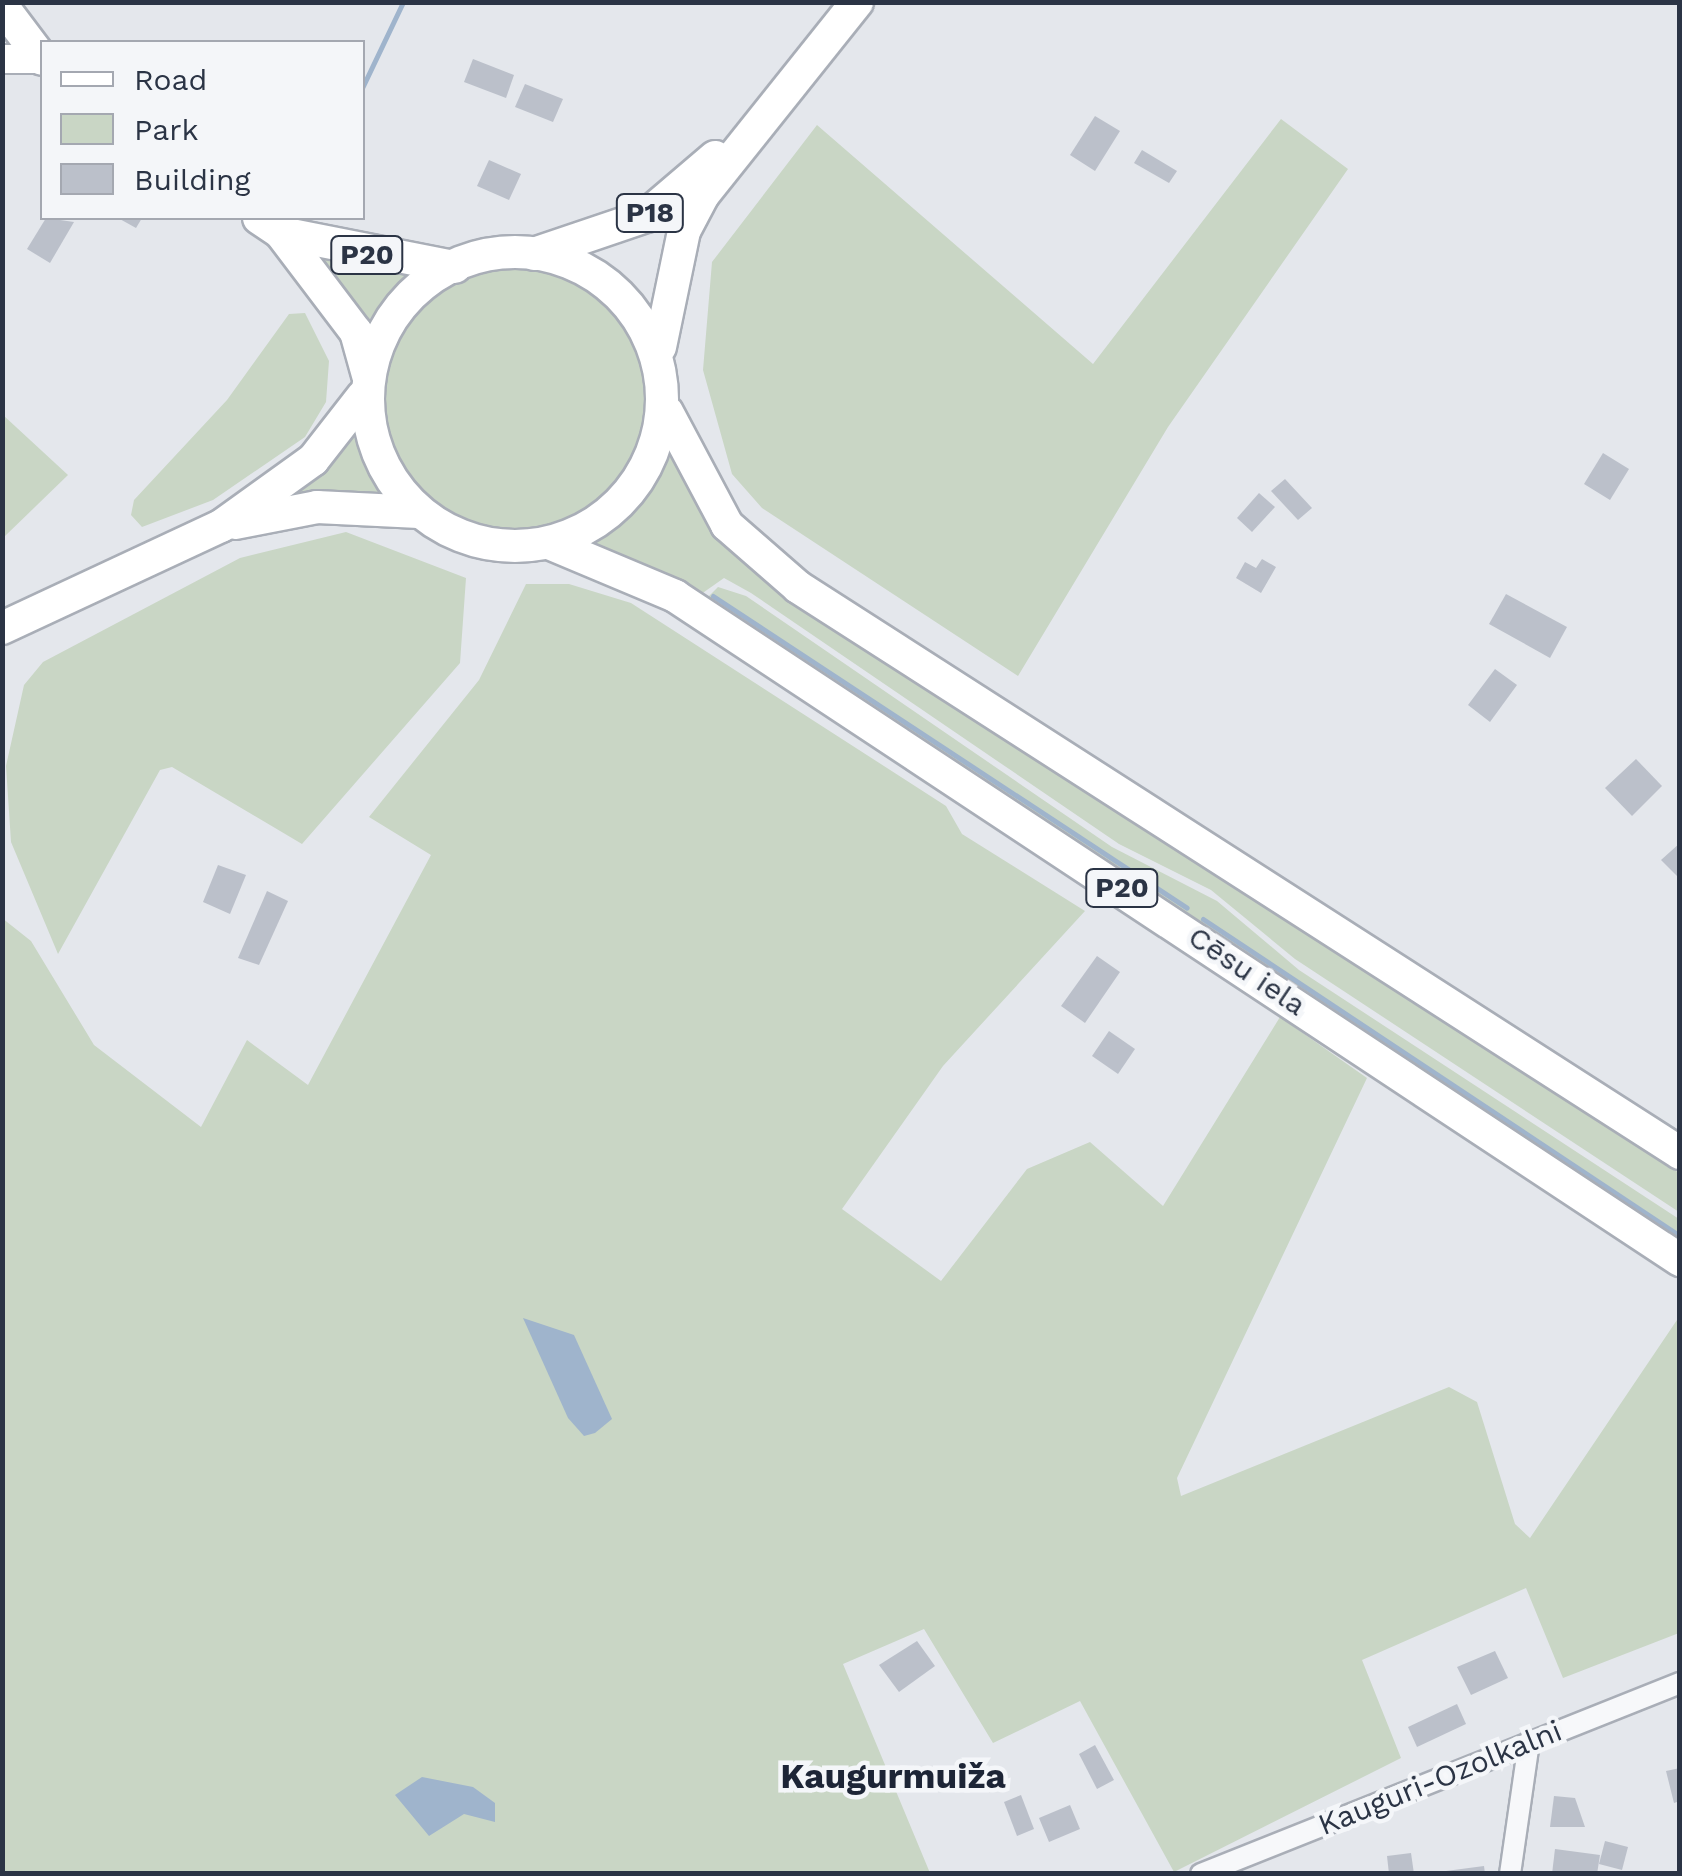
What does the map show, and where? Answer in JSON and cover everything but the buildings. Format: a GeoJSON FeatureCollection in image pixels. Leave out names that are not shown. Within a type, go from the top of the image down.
{"type":"FeatureCollection","features":[{"type":"Feature","properties":{"kind":"main road","name":"P18"},"geometry":{"type":"LineString","coordinates":[[2,628],[221,526],[313,460],[366,385],[390,316],[455,266],[534,254],[646,216],[744,132],[856,2]]}},
{"type":"Feature","properties":{"kind":"main road"},"geometry":{"type":"LineString","coordinates":[[2,6],[40,56]]}},
{"type":"Feature","properties":{"kind":"main road"},"geometry":{"type":"LineString","coordinates":[[2,59],[40,59]]}},
{"type":"Feature","properties":{"kind":"main road","name":"P18"},"geometry":{"type":"LineString","coordinates":[[667,412],[660,347],[684,232],[744,132]]}},
{"type":"Feature","properties":{"kind":"main road","name":"P20"},"geometry":{"type":"LineString","coordinates":[[270,225],[455,266]]}},
{"type":"Feature","properties":{"kind":"main road","name":"P20"},"geometry":{"type":"LineString","coordinates":[[270,225],[356,332],[366,385]]}},
{"type":"Feature","properties":{"kind":"main road"},"geometry":{"type":"LineString","coordinates":[[534,254],[619,292],[660,347]]}},
{"type":"Feature","properties":{"kind":"main road","name":"P18"},"geometry":{"type":"LineString","coordinates":[[366,385],[374,454],[419,512]]}},
{"type":"Feature","properties":{"kind":"main road"},"geometry":{"type":"LineString","coordinates":[[550,543],[622,498],[667,412]]}},
{"type":"Feature","properties":{"kind":"main road","name":"P20"},"geometry":{"type":"LineString","coordinates":[[667,412],[727,525],[798,587],[1680,1153]]}},
{"type":"Feature","properties":{"kind":"main road","name":"P18"},"geometry":{"type":"LineString","coordinates":[[221,526],[317,507],[419,512],[478,539],[550,543]]}},
{"type":"Feature","properties":{"kind":"main road","name":"Cēsu iela"},"geometry":{"type":"LineString","coordinates":[[550,543],[675,596],[1680,1260]]}},
{"type":"Feature","properties":{"kind":"street","name":"Kauguri-Ozolkalni"},"geometry":{"type":"LineString","coordinates":[[1201,1874],[1680,1683]]}},
{"type":"Feature","properties":{"kind":"street"},"geometry":{"type":"LineString","coordinates":[[1510,1874],[1528,1742]]}},
{"type":"Feature","properties":{"kind":"green space"},"geometry":{"type":"Polygon","coordinates":[[[1281,119],[1348,169],[1168,427],[1018,676],[762,508],[732,474],[703,370],[712,262],[817,125],[1093,364],[1281,119]]]}},
{"type":"Feature","properties":{"kind":"green space"},"geometry":{"type":"Polygon","coordinates":[[[308,250],[411,272],[367,322],[308,250]]]}},
{"type":"Feature","properties":{"kind":"green space"},"geometry":{"type":"Polygon","coordinates":[[[516,268],[542,270],[566,278],[609,306],[637,349],[645,373],[645,425],[637,449],[609,492],[566,520],[542,528],[516,530],[490,528],[466,520],[423,492],[395,449],[387,425],[385,399],[387,373],[395,349],[423,306],[466,278],[490,270],[516,268]]]}},
{"type":"Feature","properties":{"kind":"green space"},"geometry":{"type":"Polygon","coordinates":[[[305,313],[329,361],[326,402],[305,437],[213,500],[142,527],[131,515],[134,500],[227,400],[289,314],[305,313]]]}},
{"type":"Feature","properties":{"kind":"green space"},"geometry":{"type":"Polygon","coordinates":[[[3,415],[68,475],[3,538],[3,415]]]}},
{"type":"Feature","properties":{"kind":"green space"},"geometry":{"type":"Polygon","coordinates":[[[353,435],[381,494],[284,500],[353,435]]]}},
{"type":"Feature","properties":{"kind":"green space"},"geometry":{"type":"Polygon","coordinates":[[[675,450],[708,522],[1679,1173],[1679,1212],[1295,959],[1211,890],[1119,844],[751,593],[724,578],[697,597],[588,545],[625,520],[675,450]]]}},
{"type":"Feature","properties":{"kind":"green space"},"geometry":{"type":"Polygon","coordinates":[[[346,532],[466,578],[460,663],[302,844],[172,767],[160,770],[58,954],[11,842],[6,766],[24,685],[43,662],[240,558],[346,532]]]}},
{"type":"Feature","properties":{"kind":"green space"},"geometry":{"type":"Polygon","coordinates":[[[526,584],[569,584],[631,603],[946,806],[962,834],[1085,911],[943,1066],[842,1209],[941,1281],[1027,1169],[1090,1142],[1163,1206],[1280,1017],[1367,1078],[1177,1478],[1181,1496],[1449,1387],[1477,1402],[1515,1524],[1530,1538],[1679,1317],[1679,1633],[1563,1678],[1526,1588],[1362,1660],[1401,1758],[1174,1872],[1080,1701],[993,1743],[924,1629],[843,1664],[930,1873],[3,1873],[2,918],[31,941],[94,1045],[201,1127],[247,1040],[308,1085],[431,855],[369,817],[479,680],[526,584]]]}},
{"type":"Feature","properties":{"kind":"green space"},"geometry":{"type":"Polygon","coordinates":[[[718,587],[746,596],[1112,847],[1217,901],[1299,970],[1679,1219],[1679,1246],[704,601],[718,587]]]}},
{"type":"Feature","properties":{"kind":"water"},"geometry":{"type":"Polygon","coordinates":[[[523,1318],[574,1335],[612,1419],[595,1433],[584,1436],[568,1418],[523,1318]]]}},
{"type":"Feature","properties":{"kind":"water"},"geometry":{"type":"Polygon","coordinates":[[[422,1777],[473,1787],[495,1803],[495,1822],[464,1814],[429,1836],[395,1795],[422,1777]]]}},
{"type":"Feature","properties":{"kind":"waterway"},"geometry":{"type":"LineString","coordinates":[[365,82],[403,2]]}},
{"type":"Feature","properties":{"kind":"waterway"},"geometry":{"type":"LineString","coordinates":[[713,596],[1187,908]]}},
{"type":"Feature","properties":{"kind":"waterway"},"geometry":{"type":"LineString","coordinates":[[1203,919],[1680,1236]]}},
{"type":"Feature","properties":{"kind":"district","name":"Kaugurmuiža"},"geometry":{"type":"Point","coordinates":[893,1776]}}]}
